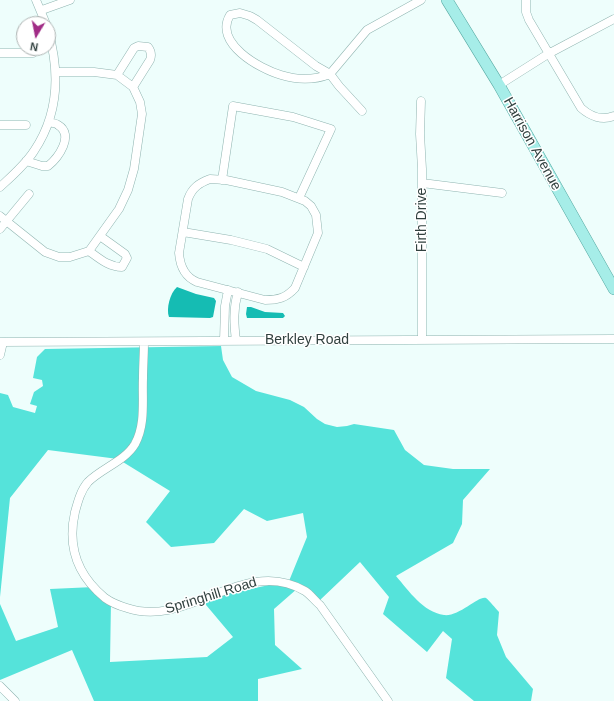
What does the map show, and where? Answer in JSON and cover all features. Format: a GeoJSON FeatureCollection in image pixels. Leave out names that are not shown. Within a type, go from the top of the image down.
{"type":"FeatureCollection","features":[{"type":"Feature","properties":{"kind":"main road","name":"Harrison Avenue"},"geometry":{"type":"LineString","coordinates":[[447,0],[499,85],[614,289]]}},
{"type":"Feature","properties":{"kind":"street"},"geometry":{"type":"LineString","coordinates":[[36,0],[44,16]]}},
{"type":"Feature","properties":{"kind":"street"},"geometry":{"type":"LineString","coordinates":[[42,10],[70,0]]}},
{"type":"Feature","properties":{"kind":"street"},"geometry":{"type":"LineString","coordinates":[[362,111],[330,74],[316,66],[250,16],[240,13],[230,15],[228,18],[227,26],[229,41],[251,61],[265,69],[282,75],[298,78],[319,78],[330,74],[367,30],[421,0]]}},
{"type":"Feature","properties":{"kind":"street"},"geometry":{"type":"LineString","coordinates":[[526,0],[526,12],[529,20],[581,108],[588,114],[597,117],[611,118],[614,116]]}},
{"type":"Feature","properties":{"kind":"street"},"geometry":{"type":"LineString","coordinates":[[499,85],[548,54],[614,19]]}},
{"type":"Feature","properties":{"kind":"street"},"geometry":{"type":"LineString","coordinates":[[117,75],[134,48],[138,46],[148,47],[152,56],[133,87]]}},
{"type":"Feature","properties":{"kind":"street"},"geometry":{"type":"LineString","coordinates":[[0,53],[16,53]]}},
{"type":"Feature","properties":{"kind":"street"},"geometry":{"type":"LineString","coordinates":[[0,187],[26,161],[43,135],[49,122],[54,100],[56,72],[53,56]]}},
{"type":"Feature","properties":{"kind":"street"},"geometry":{"type":"LineString","coordinates":[[3,219],[45,252],[59,257],[70,257],[90,251],[119,209],[128,190],[134,169],[142,114],[140,102],[133,87],[117,75],[94,72],[56,72]]}},
{"type":"Feature","properties":{"kind":"street","name":"Firth Drive"},"geometry":{"type":"LineString","coordinates":[[421,101],[422,340]]}},
{"type":"Feature","properties":{"kind":"street"},"geometry":{"type":"LineString","coordinates":[[222,180],[233,106],[293,117],[331,129],[299,198]]}},
{"type":"Feature","properties":{"kind":"street"},"geometry":{"type":"LineString","coordinates":[[26,161],[36,165],[48,166],[58,156],[66,139],[65,132],[58,125],[49,122]]}},
{"type":"Feature","properties":{"kind":"street"},"geometry":{"type":"LineString","coordinates":[[0,125],[26,125]]}},
{"type":"Feature","properties":{"kind":"street"},"geometry":{"type":"LineString","coordinates":[[210,179],[222,180],[282,192],[299,198],[306,201],[316,214],[318,233],[295,288],[283,298],[265,300],[197,282],[186,274],[180,260],[188,199],[191,191],[202,181],[210,179]]}},
{"type":"Feature","properties":{"kind":"street"},"geometry":{"type":"LineString","coordinates":[[422,183],[502,193]]}},
{"type":"Feature","properties":{"kind":"street"},"geometry":{"type":"LineString","coordinates":[[0,229],[3,219],[29,194]]}},
{"type":"Feature","properties":{"kind":"street"},"geometry":{"type":"LineString","coordinates":[[183,232],[230,240],[267,249],[304,267]]}},
{"type":"Feature","properties":{"kind":"street"},"geometry":{"type":"LineString","coordinates":[[90,251],[109,265],[122,267],[127,258],[125,254],[100,236]]}},
{"type":"Feature","properties":{"kind":"street"},"geometry":{"type":"LineString","coordinates":[[224,341],[225,306],[228,290]]}},
{"type":"Feature","properties":{"kind":"street"},"geometry":{"type":"LineString","coordinates":[[236,341],[233,318],[234,303],[238,292]]}},
{"type":"Feature","properties":{"kind":"street","name":"Berkley Road"},"geometry":{"type":"LineString","coordinates":[[2,342],[614,339]]}},
{"type":"Feature","properties":{"kind":"street"},"geometry":{"type":"LineString","coordinates":[[0,355],[2,342]]}},
{"type":"Feature","properties":{"kind":"street","name":"Springhill Road"},"geometry":{"type":"LineString","coordinates":[[144,342],[142,415],[138,437],[130,450],[89,482],[80,494],[76,508],[72,530],[73,545],[76,560],[83,573],[92,585],[108,600],[131,610],[147,612],[163,612],[230,588],[260,580],[272,580],[295,586],[306,592],[320,605],[388,701]]}},
{"type":"Feature","properties":{"kind":"street"},"geometry":{"type":"LineString","coordinates":[[0,686],[15,701]]}},
{"type":"Feature","properties":{"kind":"shaded area"},"geometry":{"type":"Polygon","coordinates":[[[177,287],[196,294],[214,298],[216,301],[213,317],[169,317],[169,301],[172,293],[177,287]]]}},
{"type":"Feature","properties":{"kind":"shaded area"},"geometry":{"type":"Polygon","coordinates":[[[247,307],[265,312],[283,313],[285,316],[283,318],[247,318],[247,307]]]}},
{"type":"Feature","properties":{"kind":"shaded area"},"geometry":{"type":"Polygon","coordinates":[[[221,346],[223,360],[232,377],[256,391],[290,400],[304,407],[325,424],[337,427],[354,424],[394,430],[405,450],[424,465],[453,469],[490,469],[463,500],[462,524],[453,543],[396,576],[411,594],[429,610],[444,615],[456,613],[483,598],[488,599],[499,612],[497,635],[506,657],[533,689],[531,701],[474,701],[446,678],[452,639],[443,631],[427,652],[383,614],[389,597],[360,562],[319,601],[298,588],[274,609],[275,645],[302,669],[258,679],[258,701],[94,701],[72,650],[0,680],[0,604],[16,641],[58,627],[50,589],[94,587],[111,601],[110,662],[207,657],[233,637],[201,599],[289,581],[307,537],[303,513],[267,521],[244,509],[214,543],[171,547],[146,522],[170,491],[118,459],[48,450],[10,498],[0,597],[0,393],[8,395],[13,407],[35,413],[37,406],[30,404],[34,392],[43,386],[42,380],[33,378],[37,357],[45,349],[221,346]]]}}]}
